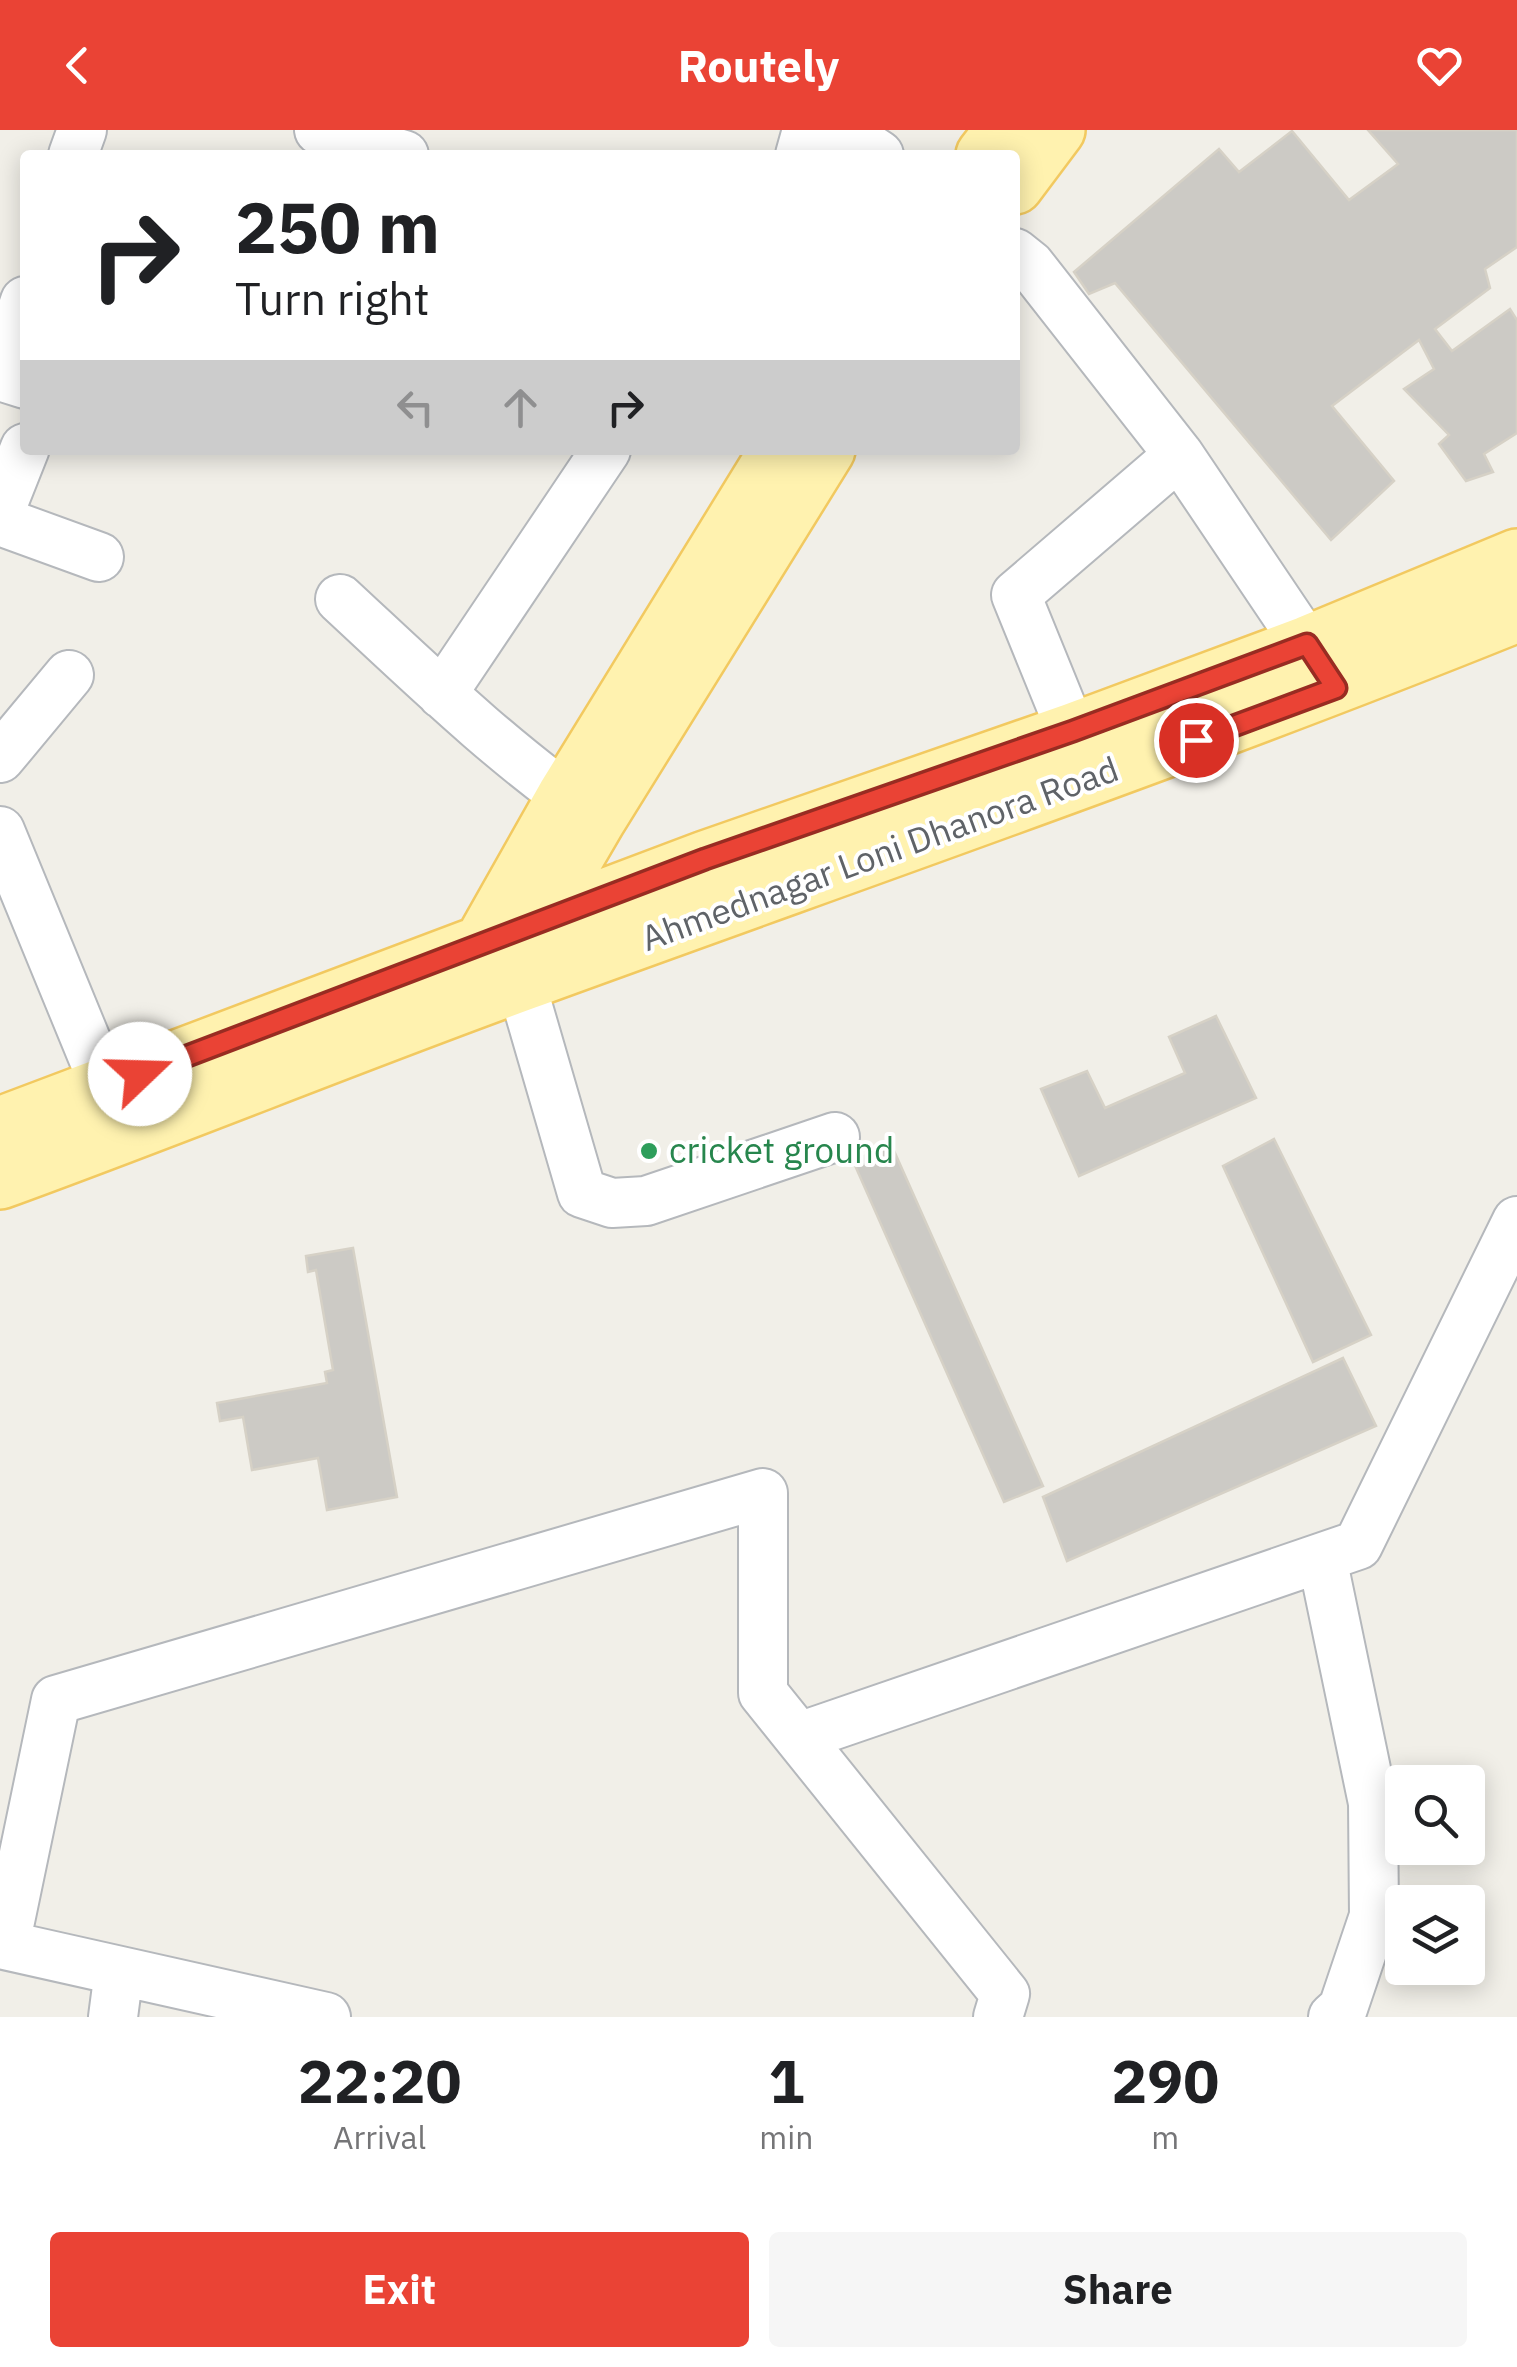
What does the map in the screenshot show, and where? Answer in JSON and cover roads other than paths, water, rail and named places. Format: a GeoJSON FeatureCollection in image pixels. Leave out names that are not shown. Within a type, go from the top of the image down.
{"type":"FeatureCollection","features":[{"type":"Feature","properties":{"kind":"main road"},"geometry":{"type":"LineString","coordinates":[[1020,179],[1057,130]]}},
{"type":"Feature","properties":{"kind":"main road"},"geometry":{"type":"LineString","coordinates":[[501,991],[536,922],[582,808],[775,455]]}},
{"type":"Feature","properties":{"kind":"main road"},"geometry":{"type":"LineString","coordinates":[[501,991],[482,943],[582,808],[824,455]]}},
{"type":"Feature","properties":{"kind":"main road","name":"Ahmednagar Loni Dhanora Road"},"geometry":{"type":"LineString","coordinates":[[1321,666],[1517,557]]}},
{"type":"Feature","properties":{"kind":"main road","name":"Ahmednagar Loni Dhanora Road"},"geometry":{"type":"LineString","coordinates":[[0,1125],[115,1112],[501,991],[1082,755],[1321,666],[1517,614]]}},
{"type":"Feature","properties":{"kind":"main road","name":"Ahmednagar Loni Dhanora Road"},"geometry":{"type":"LineString","coordinates":[[0,1181],[115,1112],[482,943],[536,922],[1082,755]]}},
{"type":"Feature","properties":{"kind":"street"},"geometry":{"type":"LineString","coordinates":[[319,130],[387,150]]}},
{"type":"Feature","properties":{"kind":"street"},"geometry":{"type":"LineString","coordinates":[[841,130],[872,150]]}},
{"type":"Feature","properties":{"kind":"street"},"geometry":{"type":"LineString","coordinates":[[1020,257],[1179,455],[1321,666]]}},
{"type":"Feature","properties":{"kind":"street"},"geometry":{"type":"LineString","coordinates":[[20,316],[0,376],[20,382]]}},
{"type":"Feature","properties":{"kind":"street"},"geometry":{"type":"LineString","coordinates":[[0,511],[22,455]]}},
{"type":"Feature","properties":{"kind":"street"},"geometry":{"type":"LineString","coordinates":[[442,694],[603,455]]}},
{"type":"Feature","properties":{"kind":"street"},"geometry":{"type":"LineString","coordinates":[[1082,755],[1016,594],[1179,455]]}},
{"type":"Feature","properties":{"kind":"street"},"geometry":{"type":"LineString","coordinates":[[0,521],[99,557]]}},
{"type":"Feature","properties":{"kind":"street"},"geometry":{"type":"LineString","coordinates":[[340,599],[442,694],[582,808]]}},
{"type":"Feature","properties":{"kind":"street"},"geometry":{"type":"LineString","coordinates":[[0,758],[68,675]]}},
{"type":"Feature","properties":{"kind":"street"},"geometry":{"type":"LineString","coordinates":[[0,830],[115,1112]]}},
{"type":"Feature","properties":{"kind":"street"},"geometry":{"type":"LineString","coordinates":[[501,991],[582,1192],[612,1203],[646,1201],[835,1137]]}},
{"type":"Feature","properties":{"kind":"street"},"geometry":{"type":"LineString","coordinates":[[799,1737],[1358,1546],[1515,1232]]}},
{"type":"Feature","properties":{"kind":"street"},"geometry":{"type":"LineString","coordinates":[[326,2017],[2,1944],[56,1700],[763,1493],[764,1693],[1005,1994],[998,2017]]}},
{"type":"Feature","properties":{"kind":"street"},"geometry":{"type":"LineString","coordinates":[[1322,1558],[1373,1803],[1374,1916],[1343,2008],[1332,2017]]}},
{"type":"Feature","properties":{"kind":"street"},"geometry":{"type":"LineString","coordinates":[[113,2017],[120,1971]]}},
{"type":"Feature","properties":{"kind":"place","name":"cricket ground"},"geometry":{"type":"Point","coordinates":[649,1151]}}]}
